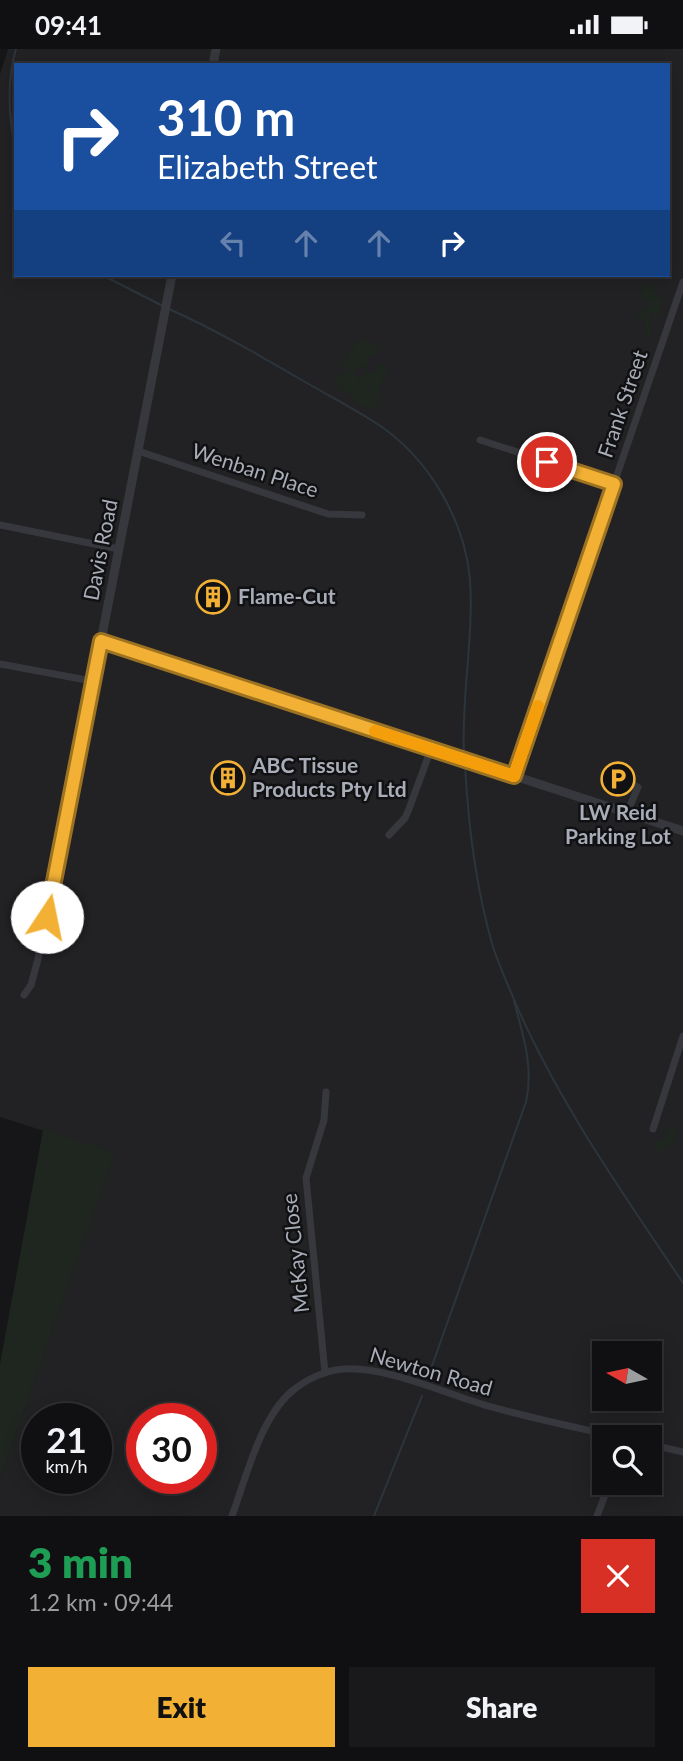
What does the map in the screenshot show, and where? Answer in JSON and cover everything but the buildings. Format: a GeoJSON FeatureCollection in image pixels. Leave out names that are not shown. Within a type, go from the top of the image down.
{"type":"FeatureCollection","features":[{"type":"Feature","properties":{"kind":"street","name":"Davis Road"},"geometry":{"type":"LineString","coordinates":[[24,995],[31,985],[38,959],[172,277]]}},
{"type":"Feature","properties":{"kind":"street","name":"Frank Street"},"geometry":{"type":"LineString","coordinates":[[514,776],[683,282]]}},
{"type":"Feature","properties":{"kind":"street"},"geometry":{"type":"LineString","coordinates":[[480,440],[614,484]]}},
{"type":"Feature","properties":{"kind":"street","name":"Wenban Place"},"geometry":{"type":"LineString","coordinates":[[138,451],[328,514],[362,515]]}},
{"type":"Feature","properties":{"kind":"street"},"geometry":{"type":"LineString","coordinates":[[0,525],[118,549]]}},
{"type":"Feature","properties":{"kind":"street"},"geometry":{"type":"LineString","coordinates":[[101,641],[683,831]]}},
{"type":"Feature","properties":{"kind":"street"},"geometry":{"type":"LineString","coordinates":[[0,664],[92,681]]}},
{"type":"Feature","properties":{"kind":"street"},"geometry":{"type":"LineString","coordinates":[[389,835],[405,818],[431,749]]}},
{"type":"Feature","properties":{"kind":"street"},"geometry":{"type":"LineString","coordinates":[[621,766],[617,780],[638,787],[625,812]]}},
{"type":"Feature","properties":{"kind":"street"},"geometry":{"type":"LineString","coordinates":[[653,1129],[683,1036]]}},
{"type":"Feature","properties":{"kind":"street","name":"McKay Close"},"geometry":{"type":"LineString","coordinates":[[325,1373],[306,1178],[324,1120],[326,1092]]}},
{"type":"Feature","properties":{"kind":"street","name":"Newton Road"},"geometry":{"type":"LineString","coordinates":[[232,1516],[263,1433],[278,1406],[291,1392],[325,1373],[353,1369],[385,1373],[490,1406],[592,1431]]}},
{"type":"Feature","properties":{"kind":"street"},"geometry":{"type":"LineString","coordinates":[[662,1447],[683,1452]]}},
{"type":"Feature","properties":{"kind":"street"},"geometry":{"type":"LineString","coordinates":[[597,1516],[605,1495]]}},
{"type":"Feature","properties":{"kind":"shaded area"},"geometry":{"type":"Polygon","coordinates":[[[8,49],[683,49],[683,1516],[0,1516],[0,1479],[21,1419],[21,1494],[112,1494],[112,1403],[27,1403],[114,1153],[0,1117],[0,74],[8,49]]]}},
{"type":"Feature","properties":{"kind":"shaded area"},"geometry":{"type":"Polygon","coordinates":[[[651,283],[655,285],[658,299],[661,299],[660,315],[654,316],[652,311],[649,314],[651,336],[648,336],[645,333],[645,320],[637,319],[636,313],[642,309],[644,313],[644,304],[646,307],[650,306],[647,300],[644,302],[641,299],[643,286],[651,283]]]}},
{"type":"Feature","properties":{"kind":"shaded area"},"geometry":{"type":"Polygon","coordinates":[[[365,340],[375,343],[378,350],[373,356],[367,355],[368,365],[352,373],[358,382],[361,380],[361,374],[364,377],[366,372],[370,371],[373,374],[379,364],[387,366],[388,369],[380,385],[377,407],[373,409],[358,405],[349,393],[336,389],[338,385],[334,382],[349,370],[342,366],[342,359],[348,358],[347,352],[352,350],[354,343],[365,340]]]}},
{"type":"Feature","properties":{"kind":"shaded area"},"geometry":{"type":"Polygon","coordinates":[[[666,1129],[677,1130],[672,1147],[668,1145],[665,1151],[658,1151],[655,1142],[663,1139],[666,1129]]]}},
{"type":"Feature","properties":{"kind":"shaded area"},"geometry":{"type":"Polygon","coordinates":[[[43,1130],[115,1152],[27,1403],[21,1403],[21,1419],[0,1479],[0,1364],[43,1130]]]}},
{"type":"Feature","properties":{"kind":"waterway"},"geometry":{"type":"LineString","coordinates":[[14,140],[10,101],[16,49]]}},
{"type":"Feature","properties":{"kind":"waterway"},"geometry":{"type":"LineString","coordinates":[[106,277],[161,305]]}},
{"type":"Feature","properties":{"kind":"waterway"},"geometry":{"type":"LineString","coordinates":[[169,309],[235,342],[372,420],[399,441],[430,475],[453,515],[467,558],[470,580],[464,755]]}},
{"type":"Feature","properties":{"kind":"waterway"},"geometry":{"type":"LineString","coordinates":[[465,764],[477,879],[493,947],[505,979],[554,1082],[683,1283]]}},
{"type":"Feature","properties":{"kind":"waterway"},"geometry":{"type":"LineString","coordinates":[[428,1377],[526,1102],[528,1064],[514,1001]]}},
{"type":"Feature","properties":{"kind":"waterway"},"geometry":{"type":"LineString","coordinates":[[374,1516],[422,1396]]}},
{"type":"Feature","properties":{"kind":"slow traffic"},"geometry":{"type":"LineString","coordinates":[[375,731],[514,776],[538,706]]}},
{"type":"Feature","properties":{"kind":"place","name":"Flame-Cut"},"geometry":{"type":"Point","coordinates":[213,597]}},
{"type":"Feature","properties":{"kind":"place","name":"ABC Tissue Products Pty Ltd"},"geometry":{"type":"Point","coordinates":[228,778]}},
{"type":"Feature","properties":{"kind":"place","name":"LW Reid Parking Lot"},"geometry":{"type":"Point","coordinates":[618,779]}},
{"type":"Feature","properties":{"kind":"route"},"geometry":{"type":"LineString","coordinates":[[47,917],[101,641],[514,776],[614,484],[547,462]]}}]}
